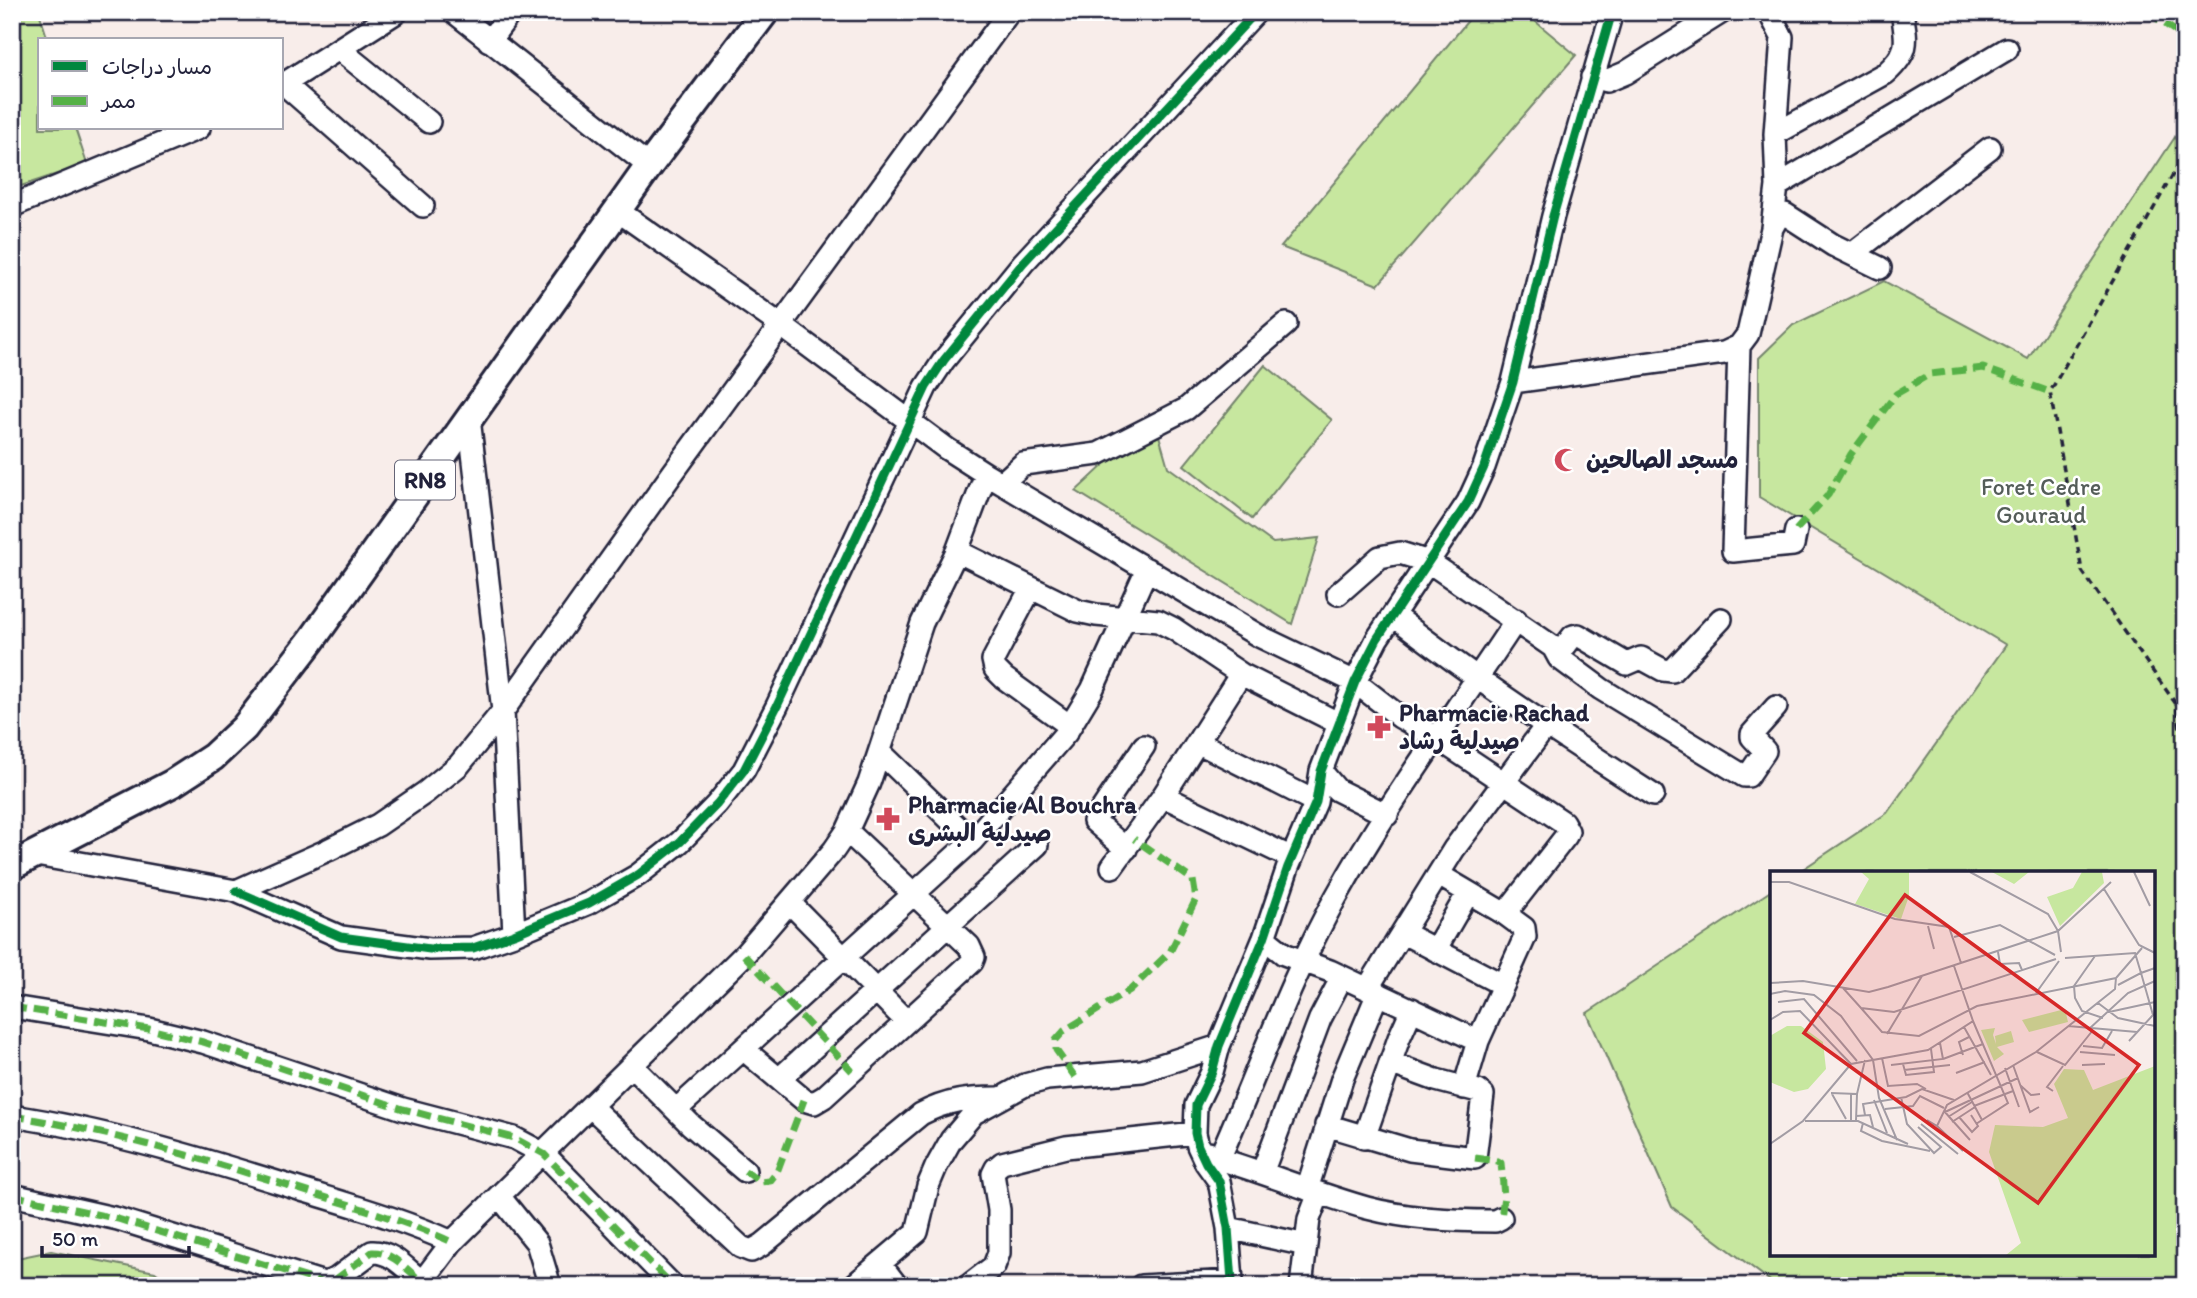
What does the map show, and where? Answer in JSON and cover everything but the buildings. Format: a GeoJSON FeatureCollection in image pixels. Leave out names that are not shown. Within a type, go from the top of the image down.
{"type":"FeatureCollection","features":[{"type":"Feature","properties":{"kind":"main road","name":"RN8"},"geometry":{"type":"LineString","coordinates":[[24,860],[173,783],[214,757],[244,728],[311,641],[649,166],[765,12]]}},
{"type":"Feature","properties":{"kind":"street"},"geometry":{"type":"LineString","coordinates":[[284,84],[397,12]]}},
{"type":"Feature","properties":{"kind":"street"},"geometry":{"type":"LineString","coordinates":[[454,12],[649,166]]}},
{"type":"Feature","properties":{"kind":"street"},"geometry":{"type":"LineString","coordinates":[[489,41],[511,12]]}},
{"type":"Feature","properties":{"kind":"street"},"geometry":{"type":"LineString","coordinates":[[236,891],[365,831],[426,792],[459,765],[503,711],[1009,12]]}},
{"type":"Feature","properties":{"kind":"street"},"geometry":{"type":"LineString","coordinates":[[1141,1286],[1237,1283],[1219,1181],[1206,1163],[1196,1139],[1196,1105],[1212,1072],[1219,1046],[1316,802],[1321,771],[1355,682],[1377,639],[1468,502],[1484,467],[1513,382],[1553,216],[1612,12]]}},
{"type":"Feature","properties":{"kind":"street"},"geometry":{"type":"LineString","coordinates":[[1592,77],[1606,81],[1625,73],[1722,12]]}},
{"type":"Feature","properties":{"kind":"street"},"geometry":{"type":"LineString","coordinates":[[1769,12],[1782,37],[1775,134],[1777,186],[1772,228],[1748,334],[1740,346],[1733,551],[1795,538]]}},
{"type":"Feature","properties":{"kind":"street"},"geometry":{"type":"LineString","coordinates":[[1775,134],[1886,73],[1900,61],[1907,40],[1902,12]]}},
{"type":"Feature","properties":{"kind":"street"},"geometry":{"type":"LineString","coordinates":[[24,860],[236,891],[341,937],[430,949],[473,948],[514,934],[589,903],[638,875],[680,842],[718,804],[744,769],[777,706],[926,387],[944,360],[1023,263],[1251,15]]}},
{"type":"Feature","properties":{"kind":"street"},"geometry":{"type":"LineString","coordinates":[[339,49],[429,122]]}},
{"type":"Feature","properties":{"kind":"street"},"geometry":{"type":"LineString","coordinates":[[1777,186],[2007,49]]}},
{"type":"Feature","properties":{"kind":"street"},"geometry":{"type":"LineString","coordinates":[[284,86],[423,206]]}},
{"type":"Feature","properties":{"kind":"street"},"geometry":{"type":"LineString","coordinates":[[12,205],[194,130]]}},
{"type":"Feature","properties":{"kind":"street"},"geometry":{"type":"LineString","coordinates":[[1852,254],[1990,148]]}},
{"type":"Feature","properties":{"kind":"street"},"geometry":{"type":"LineString","coordinates":[[618,211],[782,326],[947,449],[1259,636],[1355,682],[1400,717],[1504,781],[1563,822],[1568,831],[1504,914]]}},
{"type":"Feature","properties":{"kind":"street"},"geometry":{"type":"LineString","coordinates":[[1772,228],[1778,217],[1785,214],[1833,245],[1880,268]]}},
{"type":"Feature","properties":{"kind":"street"},"geometry":{"type":"LineString","coordinates":[[12,1195],[118,1219],[324,1283],[336,1279],[372,1252],[388,1253],[420,1283],[452,1242],[744,955],[790,903],[847,831],[880,752],[922,622],[994,479],[1023,464],[1098,454],[1186,410],[1286,324]]}},
{"type":"Feature","properties":{"kind":"street"},"geometry":{"type":"LineString","coordinates":[[1513,382],[1724,353],[1740,346]]}},
{"type":"Feature","properties":{"kind":"street"},"geometry":{"type":"LineString","coordinates":[[469,418],[503,711],[514,934]]}},
{"type":"Feature","properties":{"kind":"street"},"geometry":{"type":"LineString","coordinates":[[957,551],[1079,611],[1158,621],[1241,674],[1338,723]]}},
{"type":"Feature","properties":{"kind":"street"},"geometry":{"type":"LineString","coordinates":[[1338,594],[1380,556],[1400,554],[1429,562],[1553,647],[1558,655],[1601,689],[1744,776],[1748,776],[1754,769],[1765,751],[1752,734],[1776,707]]}},
{"type":"Feature","properties":{"kind":"street"},"geometry":{"type":"LineString","coordinates":[[677,1109],[972,841],[1070,726],[1092,690],[1147,569]]}},
{"type":"Feature","properties":{"kind":"street"},"geometry":{"type":"LineString","coordinates":[[1031,588],[993,660],[995,669],[1070,726]]}},
{"type":"Feature","properties":{"kind":"street"},"geometry":{"type":"LineString","coordinates":[[1393,615],[1581,751],[1653,795]]}},
{"type":"Feature","properties":{"kind":"street"},"geometry":{"type":"LineString","coordinates":[[1558,655],[1573,636],[1578,635],[1627,664],[1641,658],[1669,672],[1721,619]]}},
{"type":"Feature","properties":{"kind":"street"},"geometry":{"type":"LineString","coordinates":[[1219,1159],[1303,961],[1336,896],[1476,677],[1516,620]]}},
{"type":"Feature","properties":{"kind":"street"},"geometry":{"type":"LineString","coordinates":[[1112,867],[1199,743],[1241,674]]}},
{"type":"Feature","properties":{"kind":"street"},"geometry":{"type":"LineString","coordinates":[[1301,1286],[1313,1191],[1325,1125],[1372,991],[1403,933],[1454,849],[1546,726]]}},
{"type":"Feature","properties":{"kind":"street"},"geometry":{"type":"LineString","coordinates":[[1199,743],[1316,802]]}},
{"type":"Feature","properties":{"kind":"street"},"geometry":{"type":"LineString","coordinates":[[1126,849],[1094,821],[1144,746]]}},
{"type":"Feature","properties":{"kind":"street"},"geometry":{"type":"LineString","coordinates":[[880,752],[972,841]]}},
{"type":"Feature","properties":{"kind":"street"},"geometry":{"type":"LineString","coordinates":[[1321,771],[1337,790],[1387,815]]}},
{"type":"Feature","properties":{"kind":"street"},"geometry":{"type":"LineString","coordinates":[[1163,796],[1292,858]]}},
{"type":"Feature","properties":{"kind":"street"},"geometry":{"type":"LineString","coordinates":[[743,1049],[808,1102],[819,1101],[972,962],[974,957],[969,946],[847,831]]}},
{"type":"Feature","properties":{"kind":"street"},"geometry":{"type":"LineString","coordinates":[[779,1079],[1037,845]]}},
{"type":"Feature","properties":{"kind":"street"},"geometry":{"type":"LineString","coordinates":[[1439,875],[1504,914],[1526,932],[1478,1041],[1464,1088]]}},
{"type":"Feature","properties":{"kind":"street"},"geometry":{"type":"LineString","coordinates":[[1435,950],[1468,892]]}},
{"type":"Feature","properties":{"kind":"street"},"geometry":{"type":"LineString","coordinates":[[790,903],[906,1021]]}},
{"type":"Feature","properties":{"kind":"street"},"geometry":{"type":"LineString","coordinates":[[1403,933],[1503,985]]}},
{"type":"Feature","properties":{"kind":"street"},"geometry":{"type":"LineString","coordinates":[[1264,938],[1284,954],[1342,977],[1478,1041]]}},
{"type":"Feature","properties":{"kind":"street"},"geometry":{"type":"LineString","coordinates":[[1262,1173],[1320,1019],[1342,977]]}},
{"type":"Feature","properties":{"kind":"street"},"geometry":{"type":"LineString","coordinates":[[12,1007],[149,1029],[203,1042],[403,1109],[514,1138],[544,1154],[673,1286]]}},
{"type":"Feature","properties":{"kind":"street"},"geometry":{"type":"LineString","coordinates":[[1364,1138],[1412,1009]]}},
{"type":"Feature","properties":{"kind":"street"},"geometry":{"type":"LineString","coordinates":[[853,1286],[917,1232],[928,1186],[951,1140],[974,1114],[998,1098],[1025,1085],[1047,1079],[1142,1071],[1219,1046]]}},
{"type":"Feature","properties":{"kind":"street"},"geometry":{"type":"LineString","coordinates":[[1325,1125],[1410,1150],[1475,1158],[1483,1095],[1390,1063]]}},
{"type":"Feature","properties":{"kind":"street"},"geometry":{"type":"LineString","coordinates":[[632,1066],[691,1125],[746,1171]]}},
{"type":"Feature","properties":{"kind":"street"},"geometry":{"type":"LineString","coordinates":[[591,1107],[741,1247],[751,1251],[762,1245],[921,1114],[940,1104],[968,1098],[998,1098]]}},
{"type":"Feature","properties":{"kind":"street"},"geometry":{"type":"LineString","coordinates":[[12,1116],[70,1124],[191,1156],[416,1226],[452,1242]]}},
{"type":"Feature","properties":{"kind":"street"},"geometry":{"type":"LineString","coordinates":[[968,1286],[994,1266],[999,1253],[999,1210],[993,1174],[996,1168],[1002,1163],[1066,1147],[1196,1139],[1219,1159],[1313,1191],[1403,1215],[1451,1221],[1495,1221],[1501,1217]]}},
{"type":"Feature","properties":{"kind":"street"},"geometry":{"type":"LineString","coordinates":[[499,1196],[537,1243],[550,1286]]}},
{"type":"Feature","properties":{"kind":"street"},"geometry":{"type":"LineString","coordinates":[[1228,1227],[1306,1245]]}},
{"type":"Feature","properties":{"kind":"street"},"geometry":{"type":"LineString","coordinates":[[880,1264],[897,1286]]}},
{"type":"Feature","properties":{"kind":"path"},"geometry":{"type":"LineString","coordinates":[[2185,153],[2050,392],[2082,571],[2176,705],[2185,762]]}},
{"type":"Feature","properties":{"kind":"green space"},"geometry":{"type":"Polygon","coordinates":[[[12,12],[39,12],[47,38],[38,38],[38,130],[76,130],[87,164],[12,189],[12,12]]]}},
{"type":"Feature","properties":{"kind":"green space"},"geometry":{"type":"Polygon","coordinates":[[[1475,12],[1524,12],[1576,55],[1378,285],[1281,247],[1475,12]]]}},
{"type":"Feature","properties":{"kind":"green space","name":"Foret Cedre Gouraud"},"geometry":{"type":"Polygon","coordinates":[[[2185,122],[2185,1286],[1777,1286],[1672,1207],[1587,1013],[1770,891],[1770,1256],[2155,1256],[2155,871],[1800,871],[1887,813],[2006,645],[1759,497],[1759,358],[1793,325],[1884,281],[2028,359],[2185,122]]]}},
{"type":"Feature","properties":{"kind":"green space"},"geometry":{"type":"Polygon","coordinates":[[[1265,365],[1332,420],[1252,519],[1184,465],[1265,365]]]}},
{"type":"Feature","properties":{"kind":"green space"},"geometry":{"type":"Polygon","coordinates":[[[1154,418],[1168,467],[1273,543],[1319,538],[1292,624],[1076,491],[1154,418]]]}},
{"type":"Feature","properties":{"kind":"green space"},"geometry":{"type":"Polygon","coordinates":[[[51,1251],[155,1272],[173,1286],[12,1286],[12,1259],[51,1251]]]}},
{"type":"Feature","properties":{"kind":"marked path"},"geometry":{"type":"LineString","coordinates":[[2148,12],[2185,38]]}},
{"type":"Feature","properties":{"kind":"marked path"},"geometry":{"type":"LineString","coordinates":[[1796,530],[1828,495],[1851,454],[1896,394],[1930,374],[1983,368],[2050,392]]}},
{"type":"Feature","properties":{"kind":"marked path"},"geometry":{"type":"LineString","coordinates":[[1075,1077],[1056,1050],[1056,1040],[1064,1031],[1130,990],[1170,952],[1196,899],[1193,880],[1134,839]]}},
{"type":"Feature","properties":{"kind":"marked path"},"geometry":{"type":"LineString","coordinates":[[744,955],[852,1071]]}},
{"type":"Feature","properties":{"kind":"marked path"},"geometry":{"type":"LineString","coordinates":[[12,1007],[149,1029],[203,1042],[403,1109],[514,1138],[544,1154],[673,1286]]}},
{"type":"Feature","properties":{"kind":"marked path"},"geometry":{"type":"LineString","coordinates":[[745,1171],[760,1182],[770,1181],[777,1172],[804,1100]]}},
{"type":"Feature","properties":{"kind":"marked path"},"geometry":{"type":"LineString","coordinates":[[12,1116],[82,1129],[185,1155],[370,1211],[452,1242]]}},
{"type":"Feature","properties":{"kind":"marked path"},"geometry":{"type":"LineString","coordinates":[[1475,1158],[1501,1163],[1504,1196],[1501,1218]]}},
{"type":"Feature","properties":{"kind":"marked path"},"geometry":{"type":"LineString","coordinates":[[12,1195],[118,1219],[324,1283],[336,1279],[372,1252],[386,1254],[421,1281]]}},
{"type":"Feature","properties":{"kind":"cycle path"},"geometry":{"type":"LineString","coordinates":[[236,891],[341,937],[430,949],[473,948],[589,903],[638,875],[680,842],[717,804],[744,770],[777,706],[926,387],[944,360],[1023,263],[1256,12]]}},
{"type":"Feature","properties":{"kind":"cycle path"},"geometry":{"type":"LineString","coordinates":[[1141,1286],[1232,1281],[1228,1228],[1219,1181],[1198,1146],[1195,1133],[1196,1105],[1212,1072],[1219,1046],[1316,802],[1321,771],[1355,682],[1377,639],[1468,502],[1484,467],[1513,382],[1553,216],[1612,12]]}},
{"type":"Feature","properties":{"kind":"place","name":"مسجد الصالحين"},"geometry":{"type":"Point","coordinates":[1566,460]}},
{"type":"Feature","properties":{"kind":"place","name":"Pharmacie Rachad صيدلية رشاد"},"geometry":{"type":"Point","coordinates":[1379,727]}},
{"type":"Feature","properties":{"kind":"place","name":"Pharmacie Al Bouchra صيدلية البشرى"},"geometry":{"type":"Point","coordinates":[888,819]}}]}
